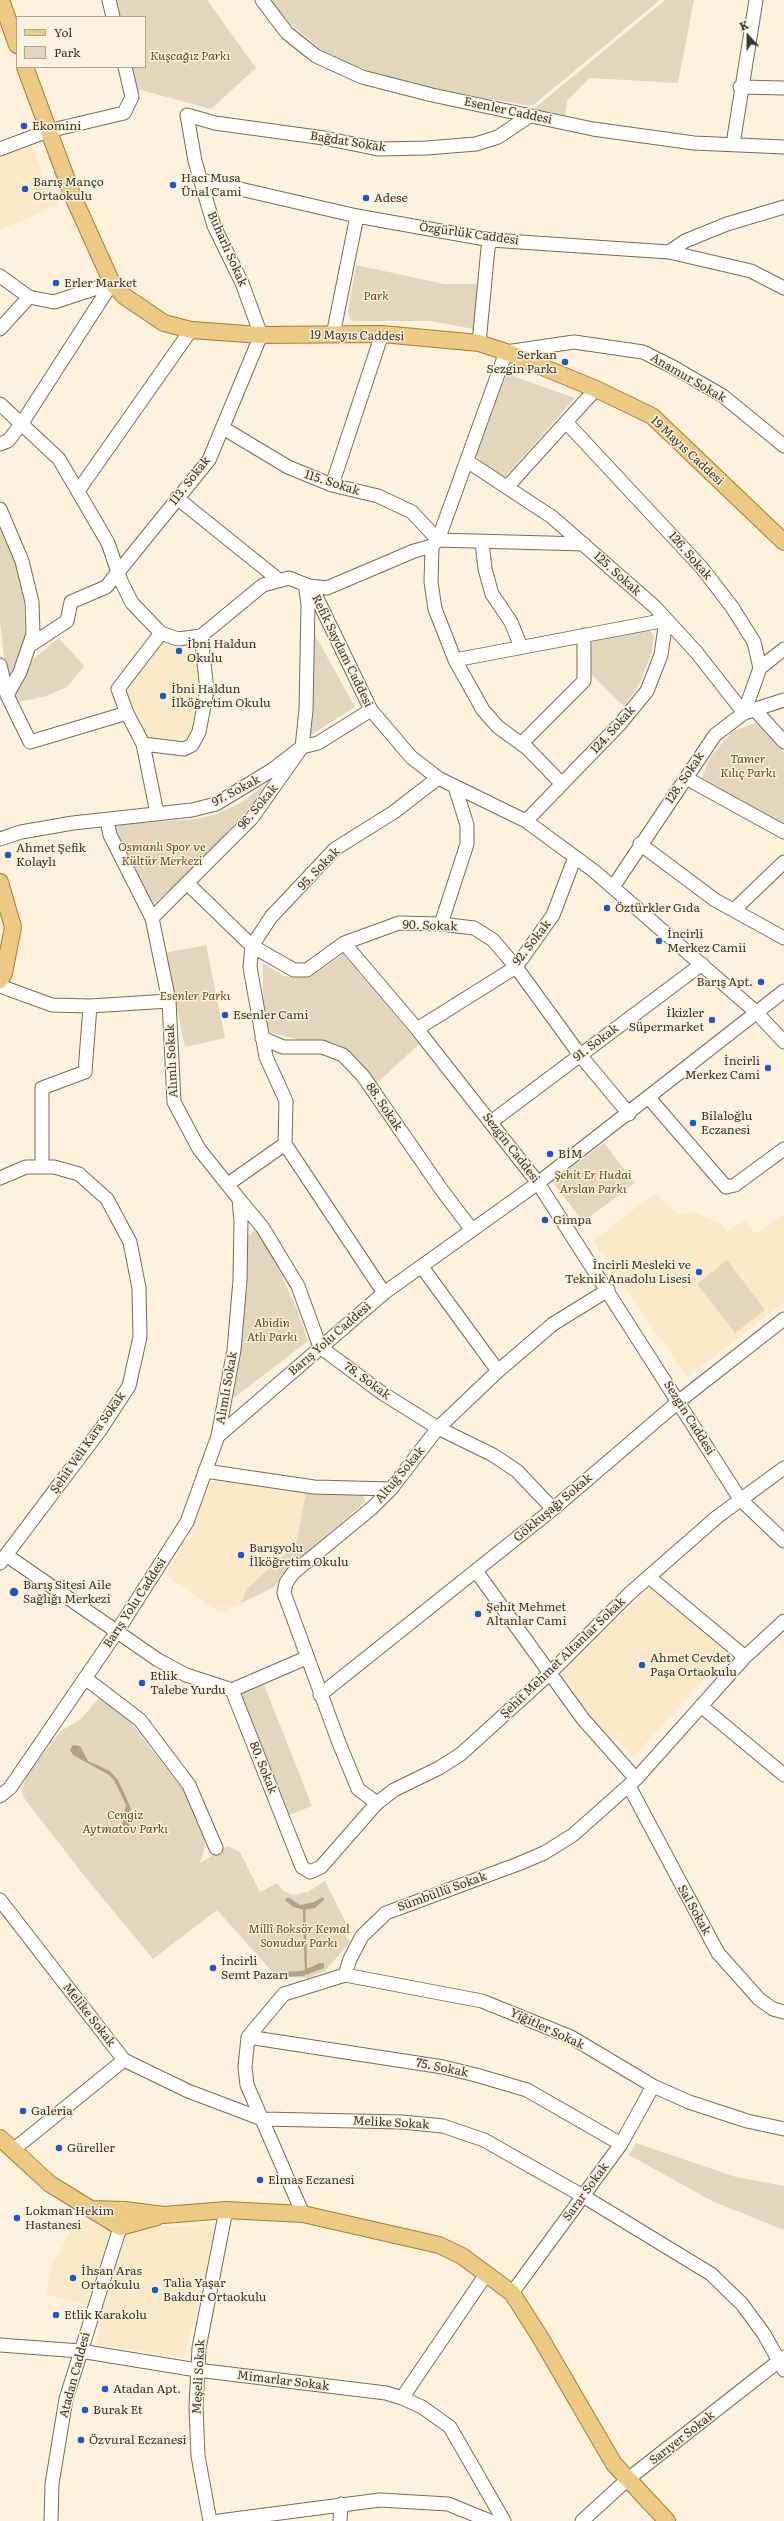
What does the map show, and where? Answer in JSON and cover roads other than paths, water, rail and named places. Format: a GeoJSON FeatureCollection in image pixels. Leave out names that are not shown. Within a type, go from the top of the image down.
{"type":"FeatureCollection","features":[{"type":"Feature","properties":{"kind":"main road"},"geometry":{"type":"LineString","coordinates":[[1,0],[16,43]]}},
{"type":"Feature","properties":{"kind":"main road","name":"19 Mayıs Caddesi"},"geometry":{"type":"LineString","coordinates":[[25,68],[48,131],[90,237],[112,283],[124,296],[164,323],[191,330],[261,335],[382,334],[479,343],[506,352],[596,389],[652,416],[784,542]]}},
{"type":"Feature","properties":{"kind":"main road"},"geometry":{"type":"LineString","coordinates":[[0,882],[13,927],[4,973],[0,980]]}},
{"type":"Feature","properties":{"kind":"main road"},"geometry":{"type":"LineString","coordinates":[[0,2138],[50,2184],[120,2227],[164,2215],[226,2210],[303,2214],[440,2245],[462,2256],[487,2273],[512,2293],[540,2337],[599,2442],[614,2464],[667,2521]]}},
{"type":"Feature","properties":{"kind":"main road"},"geometry":{"type":"LineString","coordinates":[[92,2209],[124,2210],[164,2215]]}},
{"type":"Feature","properties":{"kind":"street"},"geometry":{"type":"LineString","coordinates":[[109,0],[113,16]]}},
{"type":"Feature","properties":{"kind":"street","name":"Esenler Caddesi"},"geometry":{"type":"LineString","coordinates":[[262,0],[287,33],[316,56],[362,77],[432,96],[593,129],[671,140],[784,147]]}},
{"type":"Feature","properties":{"kind":"street"},"geometry":{"type":"LineString","coordinates":[[733,144],[740,87],[756,0]]}},
{"type":"Feature","properties":{"kind":"street"},"geometry":{"type":"LineString","coordinates":[[0,149],[48,131],[124,112],[132,97],[125,68]]}},
{"type":"Feature","properties":{"kind":"street"},"geometry":{"type":"LineString","coordinates":[[740,87],[784,88]]}},
{"type":"Feature","properties":{"kind":"street","name":"Bağdat Sokak"},"geometry":{"type":"LineString","coordinates":[[188,115],[215,123],[324,138],[378,149],[427,148],[476,144],[498,137],[528,116]]}},
{"type":"Feature","properties":{"kind":"street","name":"Buharlı Sokak"},"geometry":{"type":"LineString","coordinates":[[188,115],[195,161],[214,226],[242,282],[261,335]]}},
{"type":"Feature","properties":{"kind":"street","name":"Özgürlük Caddesi"},"geometry":{"type":"LineString","coordinates":[[200,180],[357,216],[491,240],[669,252],[751,271],[784,288]]}},
{"type":"Feature","properties":{"kind":"street"},"geometry":{"type":"LineString","coordinates":[[669,252],[685,241],[727,224],[784,207]]}},
{"type":"Feature","properties":{"kind":"street"},"geometry":{"type":"LineString","coordinates":[[332,335],[357,216]]}},
{"type":"Feature","properties":{"kind":"street"},"geometry":{"type":"LineString","coordinates":[[479,343],[488,248],[491,240]]}},
{"type":"Feature","properties":{"kind":"street"},"geometry":{"type":"LineString","coordinates":[[0,276],[30,297],[54,302],[112,283]]}},
{"type":"Feature","properties":{"kind":"street"},"geometry":{"type":"LineString","coordinates":[[0,444],[8,441],[22,423],[112,283]]}},
{"type":"Feature","properties":{"kind":"street"},"geometry":{"type":"LineString","coordinates":[[0,329],[30,297]]}},
{"type":"Feature","properties":{"kind":"street"},"geometry":{"type":"LineString","coordinates":[[78,491],[191,330]]}},
{"type":"Feature","properties":{"kind":"street"},"geometry":{"type":"LineString","coordinates":[[332,485],[382,334]]}},
{"type":"Feature","properties":{"kind":"street","name":"113. Sokak"},"geometry":{"type":"LineString","coordinates":[[29,646],[67,621],[71,602],[106,587],[118,570],[208,460],[223,428],[261,335]]}},
{"type":"Feature","properties":{"kind":"street","name":"Anamur Sokak"},"geometry":{"type":"LineString","coordinates":[[506,352],[574,342],[643,352],[674,367],[722,396],[784,446]]}},
{"type":"Feature","properties":{"kind":"street"},"geometry":{"type":"LineString","coordinates":[[506,352],[467,461],[435,543],[431,582],[434,609],[456,660],[483,710],[498,727],[521,744],[562,784]]}},
{"type":"Feature","properties":{"kind":"street"},"geometry":{"type":"LineString","coordinates":[[507,487],[596,389]]}},
{"type":"Feature","properties":{"kind":"street"},"geometry":{"type":"LineString","coordinates":[[0,404],[59,459],[108,543],[132,603],[161,633],[178,639],[201,636],[207,690],[199,732],[192,746],[184,749],[143,744]]}},
{"type":"Feature","properties":{"kind":"street","name":"126. Sokak"},"geometry":{"type":"LineString","coordinates":[[566,422],[702,568],[732,608],[754,642],[760,668]]}},
{"type":"Feature","properties":{"kind":"street","name":"115. Sokak"},"geometry":{"type":"LineString","coordinates":[[223,428],[288,468],[332,485],[378,496],[412,512],[435,543]]}},
{"type":"Feature","properties":{"kind":"street","name":"125. Sokak"},"geometry":{"type":"LineString","coordinates":[[467,461],[552,517],[584,544],[666,620],[749,712],[784,742]]}},
{"type":"Feature","properties":{"kind":"street"},"geometry":{"type":"LineString","coordinates":[[177,498],[279,580]]}},
{"type":"Feature","properties":{"kind":"street"},"geometry":{"type":"LineString","coordinates":[[0,509],[22,561],[32,602],[33,634],[20,672],[7,694]]}},
{"type":"Feature","properties":{"kind":"street"},"geometry":{"type":"LineString","coordinates":[[482,542],[485,569],[492,594],[510,622],[521,647]]}},
{"type":"Feature","properties":{"kind":"street"},"geometry":{"type":"LineString","coordinates":[[371,710],[318,743],[302,747],[306,702],[308,605],[305,594],[309,586],[327,588],[435,543],[482,542],[584,544]]}},
{"type":"Feature","properties":{"kind":"street","name":"Refik Saydam Caddesi"},"geometry":{"type":"LineString","coordinates":[[201,636],[263,585],[289,578],[309,586],[371,710],[411,757],[438,778],[526,821],[575,857],[613,887],[702,964],[757,1013],[784,1042]]}},
{"type":"Feature","properties":{"kind":"street"},"geometry":{"type":"LineString","coordinates":[[456,660],[666,620]]}},
{"type":"Feature","properties":{"kind":"street","name":"124. Sokak"},"geometry":{"type":"LineString","coordinates":[[526,821],[620,724],[647,691],[661,655],[666,620]]}},
{"type":"Feature","properties":{"kind":"street"},"geometry":{"type":"LineString","coordinates":[[157,813],[143,744],[127,713],[118,689],[161,633]]}},
{"type":"Feature","properties":{"kind":"street"},"geometry":{"type":"LineString","coordinates":[[521,744],[584,681],[584,635]]}},
{"type":"Feature","properties":{"kind":"street"},"geometry":{"type":"LineString","coordinates":[[749,712],[760,668],[784,649]]}},
{"type":"Feature","properties":{"kind":"street"},"geometry":{"type":"LineString","coordinates":[[0,665],[7,694],[30,742],[127,713]]}},
{"type":"Feature","properties":{"kind":"street","name":"128. Sokak"},"geometry":{"type":"LineString","coordinates":[[613,887],[640,844],[715,735],[749,712],[784,700]]}},
{"type":"Feature","properties":{"kind":"street","name":"97. Sokak"},"geometry":{"type":"LineString","coordinates":[[0,839],[28,831],[73,823],[107,821],[157,813],[192,810],[216,804],[261,778],[302,747]]}},
{"type":"Feature","properties":{"kind":"street","name":"96. Sokak"},"geometry":{"type":"LineString","coordinates":[[152,918],[252,818],[302,747]]}},
{"type":"Feature","properties":{"kind":"street","name":"95. Sokak"},"geometry":{"type":"LineString","coordinates":[[252,946],[271,918],[335,849],[394,812],[438,778]]}},
{"type":"Feature","properties":{"kind":"street"},"geometry":{"type":"LineString","coordinates":[[686,778],[784,832]]}},
{"type":"Feature","properties":{"kind":"street"},"geometry":{"type":"LineString","coordinates":[[441,924],[467,844],[467,826],[455,787]]}},
{"type":"Feature","properties":{"kind":"street","name":"Alımlı Sokak"},"geometry":{"type":"LineString","coordinates":[[107,821],[110,835],[152,918],[169,1001],[174,1102],[199,1149],[239,1199],[241,1221],[240,1280],[234,1350],[218,1436]]}},
{"type":"Feature","properties":{"kind":"street"},"geometry":{"type":"LineString","coordinates":[[640,844],[715,900],[784,938]]}},
{"type":"Feature","properties":{"kind":"street","name":"92. Sokak"},"geometry":{"type":"LineString","coordinates":[[417,1029],[516,967],[554,915],[575,857]]}},
{"type":"Feature","properties":{"kind":"street"},"geometry":{"type":"LineString","coordinates":[[734,910],[784,862]]}},
{"type":"Feature","properties":{"kind":"street","name":"90. Sokak"},"geometry":{"type":"LineString","coordinates":[[187,883],[252,946],[294,970],[307,970],[344,943],[399,924],[441,924],[474,928],[493,940],[516,967],[580,1055],[629,1114]]}},
{"type":"Feature","properties":{"kind":"street","name":"Sezgin Caddesi"},"geometry":{"type":"LineString","coordinates":[[344,943],[417,1029],[538,1183],[608,1290],[740,1499],[784,1541]]}},
{"type":"Feature","properties":{"kind":"street"},"geometry":{"type":"LineString","coordinates":[[252,946],[250,967],[266,1057],[286,1101],[285,1144],[384,1293]]}},
{"type":"Feature","properties":{"kind":"street","name":"91. Sokak"},"geometry":{"type":"LineString","coordinates":[[491,1122],[702,964]]}},
{"type":"Feature","properties":{"kind":"street"},"geometry":{"type":"LineString","coordinates":[[0,986],[52,1005],[90,1006],[169,1001]]}},
{"type":"Feature","properties":{"kind":"street","name":"Barış Yolu Caddesi"},"geometry":{"type":"LineString","coordinates":[[0,1796],[10,1788],[116,1633],[187,1522],[218,1436],[320,1346],[384,1293],[538,1183],[629,1114],[784,991]]}},
{"type":"Feature","properties":{"kind":"street"},"geometry":{"type":"LineString","coordinates":[[42,1167],[42,1088],[85,1072],[90,1006]]}},
{"type":"Feature","properties":{"kind":"street","name":"88. Sokak"},"geometry":{"type":"LineString","coordinates":[[262,1038],[283,1047],[322,1047],[343,1055],[363,1076],[441,1189],[472,1230]]}},
{"type":"Feature","properties":{"kind":"street"},"geometry":{"type":"LineString","coordinates":[[649,1098],[726,1187],[735,1185],[784,1149]]}},
{"type":"Feature","properties":{"kind":"street"},"geometry":{"type":"LineString","coordinates":[[228,1184],[285,1144]]}},
{"type":"Feature","properties":{"kind":"street","name":"Şehit Veli Kara Sokak"},"geometry":{"type":"LineString","coordinates":[[0,1178],[26,1168],[54,1167],[80,1174],[107,1200],[130,1242],[139,1288],[140,1337],[129,1386],[101,1429],[3,1559]]}},
{"type":"Feature","properties":{"kind":"street"},"geometry":{"type":"LineString","coordinates":[[239,1199],[264,1228],[298,1286],[320,1346]]}},
{"type":"Feature","properties":{"kind":"street"},"geometry":{"type":"LineString","coordinates":[[422,1267],[498,1371]]}},
{"type":"Feature","properties":{"kind":"street","name":"Altuğ Sokak"},"geometry":{"type":"LineString","coordinates":[[377,1803],[358,1789],[306,1658],[284,1593],[286,1583],[293,1573],[372,1508],[391,1489],[438,1428],[498,1371],[554,1324],[608,1290]]}},
{"type":"Feature","properties":{"kind":"street","name":"Gökkuşağı Sokak"},"geometry":{"type":"LineString","coordinates":[[320,1695],[553,1510],[678,1402],[784,1319]]}},
{"type":"Feature","properties":{"kind":"street","name":"78. Sokak"},"geometry":{"type":"LineString","coordinates":[[320,1346],[382,1393],[438,1428],[493,1455],[517,1471],[553,1510]]}},
{"type":"Feature","properties":{"kind":"street","name":"Şehit Mehmet Altanlar Sokak"},"geometry":{"type":"LineString","coordinates":[[377,1803],[394,1790],[439,1768],[461,1754],[548,1675],[629,1594],[740,1499],[784,1468]]}},
{"type":"Feature","properties":{"kind":"street"},"geometry":{"type":"LineString","coordinates":[[206,1471],[314,1487],[391,1489]]}},
{"type":"Feature","properties":{"kind":"street"},"geometry":{"type":"LineString","coordinates":[[3,1559],[116,1633],[186,1675],[232,1690],[306,1658]]}},
{"type":"Feature","properties":{"kind":"street","name":"Sal Sokak"},"geometry":{"type":"LineString","coordinates":[[476,1571],[548,1675],[582,1720],[626,1758],[633,1782],[718,1953],[759,1999],[773,2009],[784,2012]]}},
{"type":"Feature","properties":{"kind":"street"},"geometry":{"type":"LineString","coordinates":[[649,1577],[745,1658]]}},
{"type":"Feature","properties":{"kind":"street","name":"Sümbüllü Sokak"},"geometry":{"type":"LineString","coordinates":[[345,1975],[350,1959],[362,1936],[386,1913],[544,1853],[573,1835],[633,1782],[745,1658],[784,1621]]}},
{"type":"Feature","properties":{"kind":"street"},"geometry":{"type":"LineString","coordinates":[[85,1678],[140,1720],[189,1785],[216,1848]]}},
{"type":"Feature","properties":{"kind":"street","name":"80. Sokak"},"geometry":{"type":"LineString","coordinates":[[232,1690],[302,1867],[306,1871],[312,1872],[321,1867],[377,1803]]}},
{"type":"Feature","properties":{"kind":"street"},"geometry":{"type":"LineString","coordinates":[[701,1706],[784,1775]]}},
{"type":"Feature","properties":{"kind":"street","name":"Melike Sokak"},"geometry":{"type":"LineString","coordinates":[[0,1900],[124,2060],[188,2091],[262,2119],[402,2122],[443,2126],[484,2140],[583,2196],[712,2274],[742,2304],[782,2362]]}},
{"type":"Feature","properties":{"kind":"street"},"geometry":{"type":"LineString","coordinates":[[303,2214],[247,2085],[245,2067],[248,2037],[284,1994],[345,1975]]}},
{"type":"Feature","properties":{"kind":"street","name":"Yiğitler Sokak"},"geometry":{"type":"LineString","coordinates":[[345,1975],[449,1993],[482,2001],[511,2011],[571,2037],[654,2086],[711,2109],[748,2121],[784,2129]]}},
{"type":"Feature","properties":{"kind":"street","name":"75. Sokak"},"geometry":{"type":"LineString","coordinates":[[248,2037],[443,2067],[476,2075],[527,2090],[621,2144]]}},
{"type":"Feature","properties":{"kind":"street"},"geometry":{"type":"LineString","coordinates":[[13,2150],[124,2060]]}},
{"type":"Feature","properties":{"kind":"street","name":"Sarar Sokak"},"geometry":{"type":"LineString","coordinates":[[512,2293],[621,2144],[654,2086]]}},
{"type":"Feature","properties":{"kind":"street","name":"Atadan Caddesi"},"geometry":{"type":"LineString","coordinates":[[51,2521],[52,2484],[66,2399],[124,2210]]}},
{"type":"Feature","properties":{"kind":"street","name":"Meşeli Sokak"},"geometry":{"type":"LineString","coordinates":[[210,2521],[198,2456],[196,2407],[198,2348],[226,2210]]}},
{"type":"Feature","properties":{"kind":"street"},"geometry":{"type":"LineString","coordinates":[[402,2398],[487,2273]]}},
{"type":"Feature","properties":{"kind":"street","name":"Mimarlar Sokak"},"geometry":{"type":"LineString","coordinates":[[0,2345],[80,2351],[198,2370],[386,2393],[402,2398],[422,2407],[450,2427],[504,2521]]}},
{"type":"Feature","properties":{"kind":"street","name":"Sarıyer Sokak"},"geometry":{"type":"LineString","coordinates":[[582,2521],[628,2480],[782,2362]]}},
{"type":"Feature","properties":{"kind":"street"},"geometry":{"type":"LineString","coordinates":[[219,2521],[380,2500],[448,2504],[490,2521]]}},
{"type":"Feature","properties":{"kind":"street"},"geometry":{"type":"LineString","coordinates":[[340,2521],[341,2504]]}},
{"type":"Feature","properties":{"kind":"waterway"},"geometry":{"type":"LineString","coordinates":[[304,1910],[306,1969]]}},
{"type":"Feature","properties":{"kind":"place","name":"Ekomini"},"geometry":{"type":"Point","coordinates":[24,126]}},
{"type":"Feature","properties":{"kind":"place","name":"Hacı Musa Ünal Cami"},"geometry":{"type":"Point","coordinates":[173,185]}},
{"type":"Feature","properties":{"kind":"place","name":"Barış Manço Ortaokulu"},"geometry":{"type":"Point","coordinates":[25,189]}},
{"type":"Feature","properties":{"kind":"place","name":"Adese"},"geometry":{"type":"Point","coordinates":[366,198]}},
{"type":"Feature","properties":{"kind":"place","name":"Erler Market"},"geometry":{"type":"Point","coordinates":[56,283]}},
{"type":"Feature","properties":{"kind":"place","name":"Serkan Sezgin Parkı"},"geometry":{"type":"Point","coordinates":[565,362]}},
{"type":"Feature","properties":{"kind":"place","name":"İbni Haldun Okulu"},"geometry":{"type":"Point","coordinates":[179,651]}},
{"type":"Feature","properties":{"kind":"place","name":"İbni Haldun İlköğretim Okulu"},"geometry":{"type":"Point","coordinates":[163,696]}},
{"type":"Feature","properties":{"kind":"place","name":"Ahmet Şefik Kolaylı"},"geometry":{"type":"Point","coordinates":[8,855]}},
{"type":"Feature","properties":{"kind":"place","name":"Öztürkler Gıda"},"geometry":{"type":"Point","coordinates":[607,908]}},
{"type":"Feature","properties":{"kind":"place","name":"İncirli Merkez Camii"},"geometry":{"type":"Point","coordinates":[659,941]}},
{"type":"Feature","properties":{"kind":"place","name":"Barış Apt."},"geometry":{"type":"Point","coordinates":[761,982]}},
{"type":"Feature","properties":{"kind":"place","name":"Esenler Cami"},"geometry":{"type":"Point","coordinates":[225,1015]}},
{"type":"Feature","properties":{"kind":"place","name":"İkizler Süpermarket"},"geometry":{"type":"Point","coordinates":[712,1020]}},
{"type":"Feature","properties":{"kind":"place","name":"İncirli Merkez Cami"},"geometry":{"type":"Point","coordinates":[768,1068]}},
{"type":"Feature","properties":{"kind":"place","name":"Bilaloğlu Eczanesi"},"geometry":{"type":"Point","coordinates":[693,1123]}},
{"type":"Feature","properties":{"kind":"place","name":"BİM"},"geometry":{"type":"Point","coordinates":[550,1154]}},
{"type":"Feature","properties":{"kind":"place","name":"Gimpa"},"geometry":{"type":"Point","coordinates":[545,1220]}},
{"type":"Feature","properties":{"kind":"place","name":"İncirli Mesleki ve Teknik Anadolu Lisesi"},"geometry":{"type":"Point","coordinates":[699,1272]}},
{"type":"Feature","properties":{"kind":"place","name":"Barışyolu İlköğretim Okulu"},"geometry":{"type":"Point","coordinates":[241,1555]}},
{"type":"Feature","properties":{"kind":"place","name":"Barış Sitesi Aile Sağlığı Merkezi"},"geometry":{"type":"Point","coordinates":[14,1592]}},
{"type":"Feature","properties":{"kind":"place","name":"Şehit Mehmet Altanlar Cami"},"geometry":{"type":"Point","coordinates":[478,1614]}},
{"type":"Feature","properties":{"kind":"place","name":"Ahmet Cevdet Paşa Ortaokulu"},"geometry":{"type":"Point","coordinates":[642,1665]}},
{"type":"Feature","properties":{"kind":"place","name":"Etlik Talebe Yurdu"},"geometry":{"type":"Point","coordinates":[142,1683]}},
{"type":"Feature","properties":{"kind":"place","name":"İncirli Semt Pazarı"},"geometry":{"type":"Point","coordinates":[213,1968]}},
{"type":"Feature","properties":{"kind":"place","name":"Galeria"},"geometry":{"type":"Point","coordinates":[23,2111]}},
{"type":"Feature","properties":{"kind":"place","name":"Güreller"},"geometry":{"type":"Point","coordinates":[59,2148]}},
{"type":"Feature","properties":{"kind":"place","name":"Elmas Eczanesi"},"geometry":{"type":"Point","coordinates":[260,2180]}},
{"type":"Feature","properties":{"kind":"place","name":"Lokman Hekim Hastanesi"},"geometry":{"type":"Point","coordinates":[17,2218]}},
{"type":"Feature","properties":{"kind":"place","name":"İhsan Aras Ortaokulu"},"geometry":{"type":"Point","coordinates":[73,2278]}},
{"type":"Feature","properties":{"kind":"place","name":"Talia Yaşar Bakdur Ortaokulu"},"geometry":{"type":"Point","coordinates":[155,2290]}},
{"type":"Feature","properties":{"kind":"place","name":"Etlik Karakolu"},"geometry":{"type":"Point","coordinates":[56,2315]}},
{"type":"Feature","properties":{"kind":"place","name":"Atadan Apt."},"geometry":{"type":"Point","coordinates":[105,2389]}},
{"type":"Feature","properties":{"kind":"place","name":"Burak Et"},"geometry":{"type":"Point","coordinates":[85,2410]}},
{"type":"Feature","properties":{"kind":"place","name":"Özvural Eczanesi"},"geometry":{"type":"Point","coordinates":[81,2440]}},
{"type":"Feature","properties":{"kind":"park label","name":"Kuşcağız Parkı"},"geometry":{"type":"Point","coordinates":[190,56]}},
{"type":"Feature","properties":{"kind":"park label","name":"Park"},"geometry":{"type":"Point","coordinates":[376,296]}},
{"type":"Feature","properties":{"kind":"park label","name":"Tamer Kılıç Parkı"},"geometry":{"type":"Point","coordinates":[748,766]}},
{"type":"Feature","properties":{"kind":"park label","name":"Osmanlı Spor ve Kültür Merkezi"},"geometry":{"type":"Point","coordinates":[162,854]}},
{"type":"Feature","properties":{"kind":"park label","name":"Esenler Parkı"},"geometry":{"type":"Point","coordinates":[195,996]}},
{"type":"Feature","properties":{"kind":"park label","name":"Şehit Er Hudai Arslan Parkı"},"geometry":{"type":"Point","coordinates":[593,1182]}},
{"type":"Feature","properties":{"kind":"park label","name":"Abidin Atlı Parkı"},"geometry":{"type":"Point","coordinates":[272,1330]}},
{"type":"Feature","properties":{"kind":"park label","name":"Cengiz Aytmatov Parkı"},"geometry":{"type":"Point","coordinates":[125,1822]}},
{"type":"Feature","properties":{"kind":"park label","name":"Millî Boksör Kemal Sonudur Parkı"},"geometry":{"type":"Point","coordinates":[299,1936]}}]}
